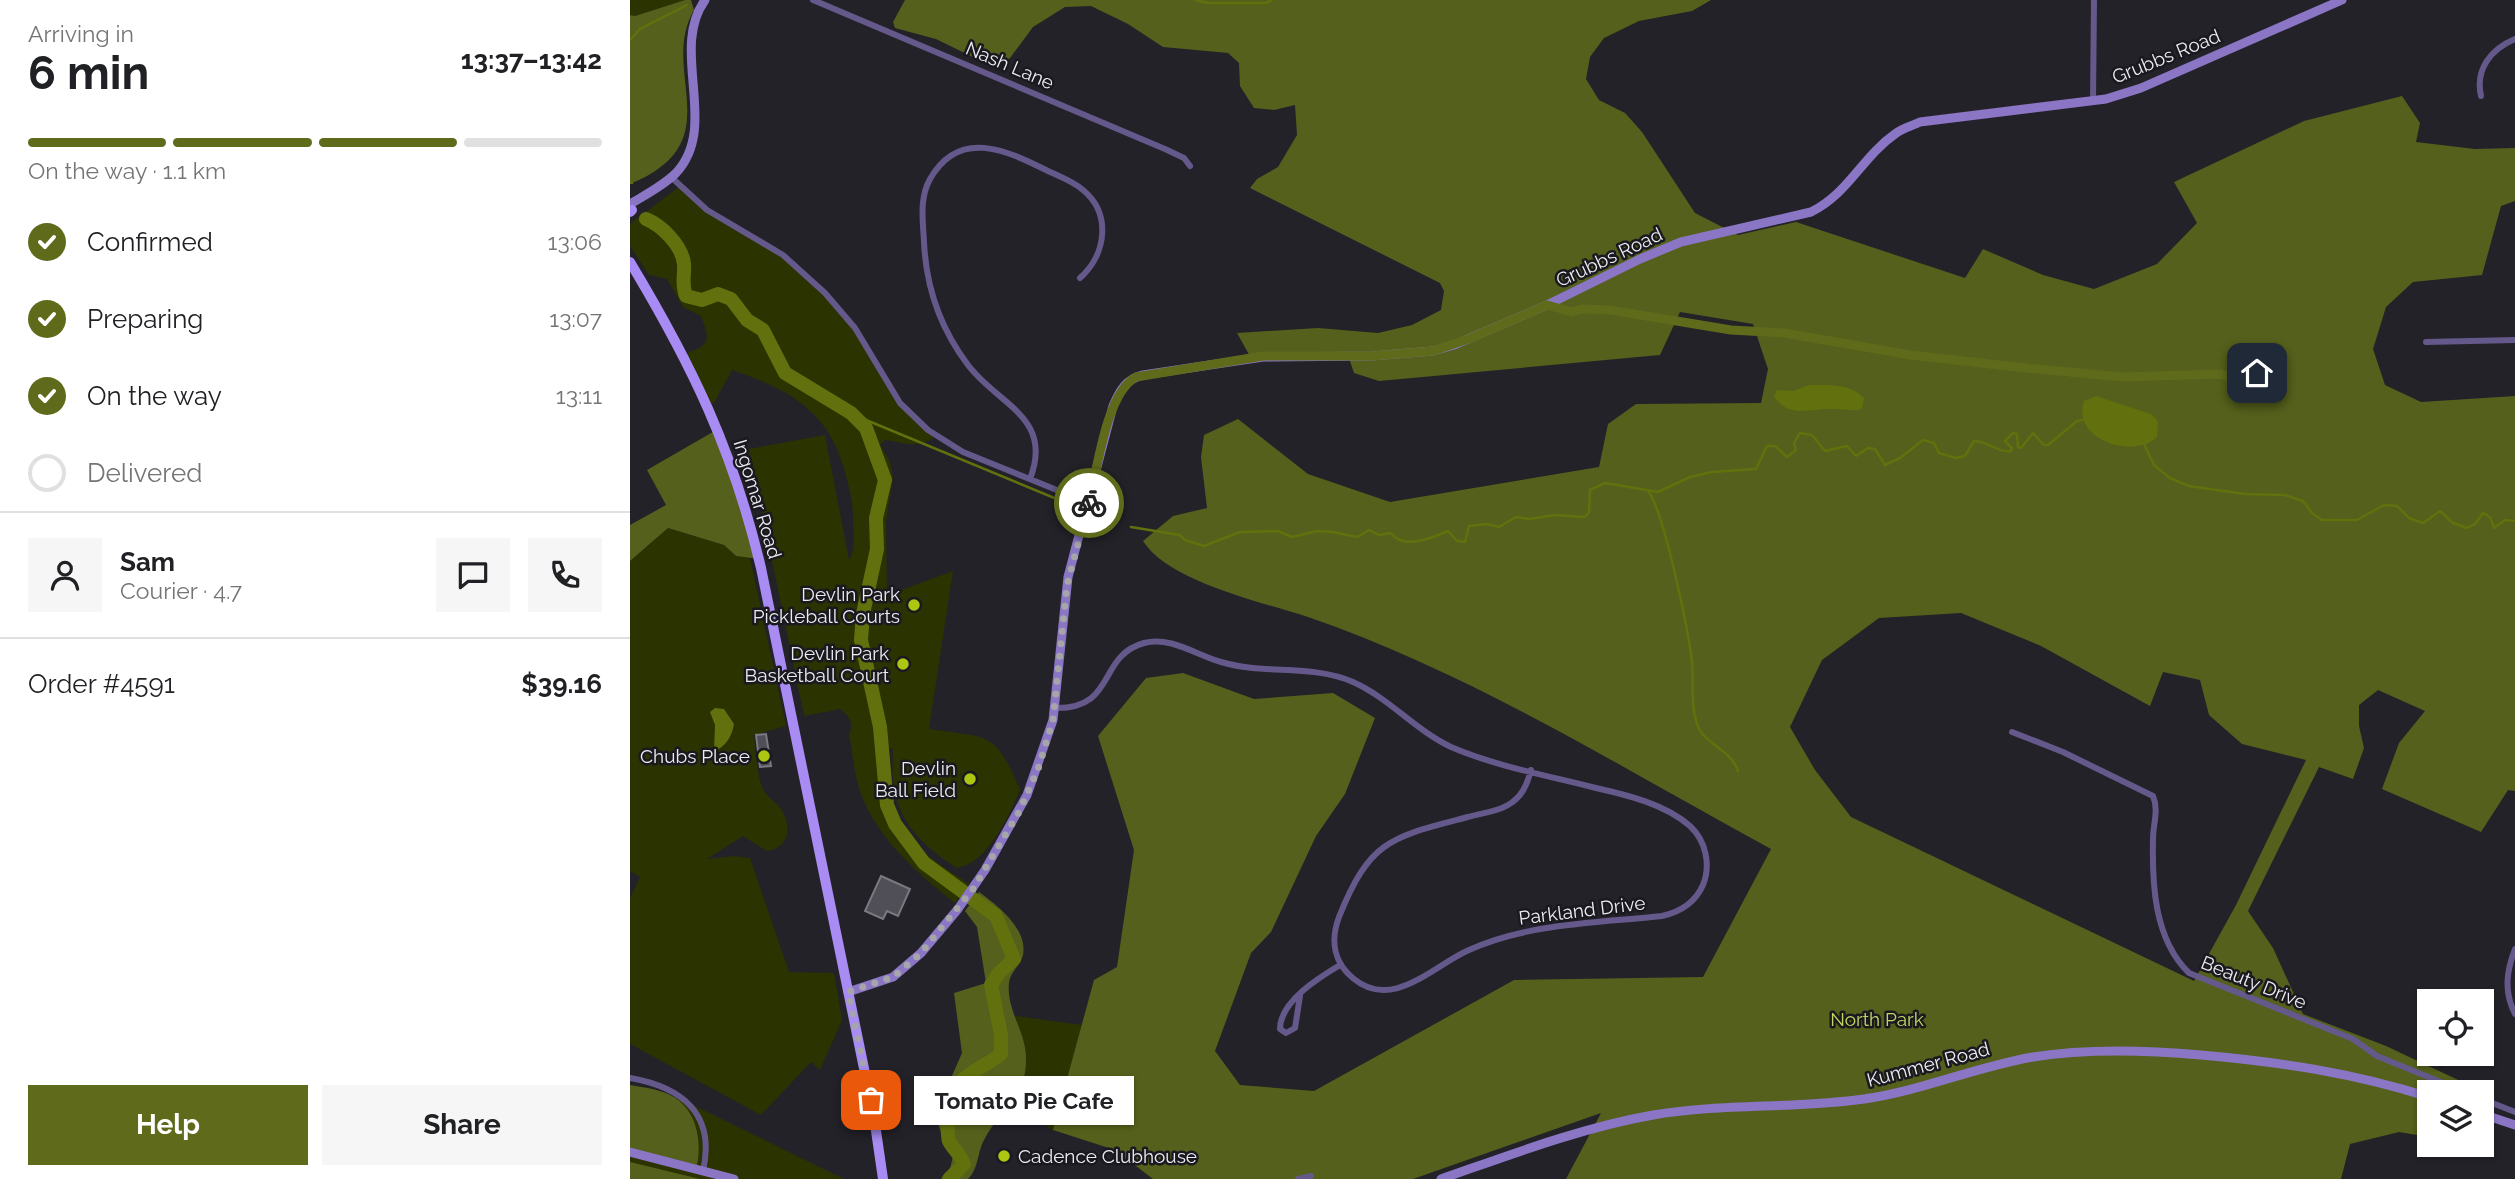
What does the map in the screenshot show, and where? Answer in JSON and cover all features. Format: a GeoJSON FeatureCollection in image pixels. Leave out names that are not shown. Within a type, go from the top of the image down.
{"type":"FeatureCollection","features":[{"type":"Feature","properties":{"kind":"main road","name":"Ingomar Road"},"geometry":{"type":"LineString","coordinates":[[630,262],[690,366],[728,451],[743,499],[766,589],[828,888],[874,1117],[883,1179]]}},
{"type":"Feature","properties":{"kind":"street"},"geometry":{"type":"LineString","coordinates":[[630,209],[665,188],[682,164],[692,139],[692,33],[696,16],[705,0]]}},
{"type":"Feature","properties":{"kind":"street","name":"Nash Lane"},"geometry":{"type":"LineString","coordinates":[[813,0],[1165,149],[1184,158],[1190,166]]}},
{"type":"Feature","properties":{"kind":"street"},"geometry":{"type":"LineString","coordinates":[[2093,101],[2094,0]]}},
{"type":"Feature","properties":{"kind":"street","name":"Grubbs Road"},"geometry":{"type":"LineString","coordinates":[[848,992],[881,983],[904,970],[973,889],[996,854],[1027,795],[1045,750],[1055,708],[1067,585],[1113,406],[1125,385],[1136,377],[1263,356],[1372,356],[1433,351],[1471,338],[1547,305],[1640,259],[1694,238],[1786,220],[1811,212],[1829,203],[1876,150],[1896,132],[1920,122],[2093,101],[2141,88],[2342,0]]}},
{"type":"Feature","properties":{"kind":"street"},"geometry":{"type":"LineString","coordinates":[[2481,96],[2480,78],[2486,63],[2501,46],[2515,39]]}},
{"type":"Feature","properties":{"kind":"street"},"geometry":{"type":"LineString","coordinates":[[1030,480],[1037,455],[1030,428],[1021,414],[969,367],[947,332],[934,301],[926,265],[922,208],[933,176],[954,155],[989,147],[1013,153],[1080,188],[1098,210],[1103,232],[1095,260],[1080,278]]}},
{"type":"Feature","properties":{"kind":"street"},"geometry":{"type":"LineString","coordinates":[[671,177],[707,210],[782,255],[825,293],[848,317],[891,391],[918,422],[955,447],[1089,503]]}},
{"type":"Feature","properties":{"kind":"street"},"geometry":{"type":"LineString","coordinates":[[1547,305],[1572,312],[1582,309],[1610,310],[1731,330],[1784,333],[1911,355],[2123,377],[2221,374],[2244,383],[2257,373],[2266,360]]}},
{"type":"Feature","properties":{"kind":"street"},"geometry":{"type":"LineString","coordinates":[[2426,342],[2515,340]]}},
{"type":"Feature","properties":{"kind":"street","name":"Parkland Drive"},"geometry":{"type":"LineString","coordinates":[[1055,708],[1079,706],[1093,698],[1116,662],[1128,651],[1144,643],[1168,642],[1238,666],[1325,674],[1346,679],[1364,688],[1441,743],[1466,753],[1636,799],[1672,814],[1689,825],[1706,856],[1705,879],[1696,897],[1682,909],[1662,916],[1545,928],[1498,938],[1456,956],[1414,982],[1394,989],[1364,985],[1352,978],[1340,964]]}},
{"type":"Feature","properties":{"kind":"street","name":"Beauty Drive"},"geometry":{"type":"LineString","coordinates":[[2012,732],[2063,752],[2152,796],[2156,808],[2152,869],[2156,902],[2166,938],[2176,958],[2189,973],[2353,1039],[2377,1056],[2436,1080]]}},
{"type":"Feature","properties":{"kind":"street"},"geometry":{"type":"LineString","coordinates":[[1300,996],[1295,1028],[1286,1033],[1280,1029],[1280,1021],[1308,985],[1340,964],[1334,948],[1336,926],[1358,876],[1377,851],[1402,834],[1508,805],[1521,794],[1531,771]]}},
{"type":"Feature","properties":{"kind":"street"},"geometry":{"type":"LineString","coordinates":[[2515,949],[2508,968],[2507,990],[2515,1014]]}},
{"type":"Feature","properties":{"kind":"street","name":"Kummer Road"},"geometry":{"type":"LineString","coordinates":[[1441,1179],[1567,1137],[1653,1115],[1696,1109],[1841,1103],[1872,1098],[2004,1063],[2064,1053],[2122,1050],[2276,1061],[2345,1074],[2417,1094]]}},
{"type":"Feature","properties":{"kind":"street"},"geometry":{"type":"LineString","coordinates":[[630,1078],[648,1081],[676,1092],[694,1109],[702,1123],[706,1139],[703,1171]]}},
{"type":"Feature","properties":{"kind":"street"},"geometry":{"type":"LineString","coordinates":[[2494,1104],[2515,1112]]}},
{"type":"Feature","properties":{"kind":"street"},"geometry":{"type":"LineString","coordinates":[[2494,1118],[2515,1125]]}},
{"type":"Feature","properties":{"kind":"street"},"geometry":{"type":"LineString","coordinates":[[630,1152],[734,1179]]}},
{"type":"Feature","properties":{"kind":"street"},"geometry":{"type":"LineString","coordinates":[[1298,1179],[1311,1176]]}},
{"type":"Feature","properties":{"kind":"shaded area"},"geometry":{"type":"Polygon","coordinates":[[[630,0],[685,0],[635,16],[630,15],[630,0]]]}},
{"type":"Feature","properties":{"kind":"shaded area"},"geometry":{"type":"Polygon","coordinates":[[[680,186],[700,204],[763,240],[841,310],[891,391],[937,436],[917,444],[885,440],[880,445],[890,461],[893,478],[886,521],[887,593],[953,571],[929,729],[988,740],[1004,756],[1020,790],[988,848],[979,857],[957,868],[926,845],[906,820],[895,789],[893,750],[887,746],[884,785],[889,807],[905,834],[916,846],[969,884],[955,903],[900,854],[868,810],[857,780],[849,735],[851,724],[846,715],[840,709],[804,716],[749,449],[825,435],[849,560],[854,540],[849,487],[839,454],[819,420],[806,407],[773,386],[732,370],[714,403],[708,405],[684,354],[699,348],[706,341],[701,316],[683,307],[667,279],[649,275],[630,246],[630,224],[680,186]]]}},
{"type":"Feature","properties":{"kind":"shaded area"},"geometry":{"type":"Polygon","coordinates":[[[1809,385],[1838,386],[1852,390],[1864,398],[1862,409],[1792,410],[1779,403],[1774,396],[1777,390],[1794,391],[1809,385]]]}},
{"type":"Feature","properties":{"kind":"shaded area"},"geometry":{"type":"Polygon","coordinates":[[[2096,396],[2151,414],[2158,421],[2157,437],[2146,444],[2120,446],[2095,435],[2082,414],[2084,401],[2096,396]]]}},
{"type":"Feature","properties":{"kind":"shaded area"},"geometry":{"type":"Polygon","coordinates":[[[668,528],[724,545],[736,556],[750,558],[786,726],[754,735],[761,783],[764,791],[783,811],[787,826],[785,839],[775,849],[767,851],[743,836],[707,859],[734,856],[750,858],[789,972],[834,973],[842,1020],[820,1070],[811,1062],[761,1115],[630,1044],[630,898],[640,877],[630,871],[630,561],[668,528]]]}},
{"type":"Feature","properties":{"kind":"shaded area"},"geometry":{"type":"Polygon","coordinates":[[[715,708],[724,709],[734,724],[728,740],[714,751],[715,725],[710,712],[715,708]]]}},
{"type":"Feature","properties":{"kind":"shaded area"},"geometry":{"type":"Polygon","coordinates":[[[1016,1016],[1082,1025],[1053,1130],[1038,1117],[1018,1089],[1025,1075],[1016,1016]]]}},
{"type":"Feature","properties":{"kind":"shaded area"},"geometry":{"type":"Polygon","coordinates":[[[630,1086],[685,1101],[844,1179],[630,1179],[630,1086]]]}},
{"type":"Feature","properties":{"kind":"green space"},"geometry":{"type":"Polygon","coordinates":[[[691,0],[694,10],[685,34],[683,57],[686,127],[678,148],[661,167],[630,184],[630,15],[635,16],[691,0]]]}},
{"type":"Feature","properties":{"kind":"green space","name":"North Park"},"geometry":{"type":"Polygon","coordinates":[[[905,0],[1711,0],[1692,11],[1639,21],[1604,38],[1590,57],[1586,79],[1599,100],[1625,113],[1642,132],[1695,213],[1738,235],[1796,222],[1965,278],[1983,249],[2043,275],[2094,289],[2157,264],[2197,223],[2174,182],[2304,121],[2402,96],[2420,123],[2416,142],[2475,149],[2515,148],[2515,201],[2501,206],[2482,275],[2413,282],[2386,307],[2373,349],[2385,385],[2421,402],[2515,396],[2515,791],[2508,790],[2481,832],[2382,789],[2399,743],[2425,711],[2378,690],[2359,705],[2359,726],[2364,748],[2353,779],[2319,767],[2248,911],[2273,948],[2303,1014],[2386,1046],[2417,1061],[2417,1066],[2428,1066],[2458,1080],[2417,1080],[2417,1135],[2399,1132],[2350,1144],[2341,1179],[1566,1179],[1601,1113],[1413,1179],[1153,1179],[1115,1150],[1053,1130],[1094,980],[1117,967],[1134,850],[1098,736],[1146,678],[1183,673],[1254,699],[1333,693],[1375,718],[1345,794],[1316,836],[1271,932],[1251,953],[1215,1051],[1240,1085],[1314,1091],[1514,980],[1703,977],[1771,849],[1486,693],[1368,640],[1195,579],[1173,568],[1143,541],[1173,516],[1207,508],[1201,457],[1204,435],[1238,419],[1308,474],[1390,502],[1599,467],[1608,424],[1636,404],[1761,403],[1768,369],[1753,324],[1680,312],[1660,355],[1379,381],[1354,373],[1348,355],[1251,358],[1237,333],[1318,328],[1378,333],[1412,325],[1441,310],[1444,291],[1440,283],[1250,188],[1257,179],[1278,167],[1297,135],[1295,105],[1274,110],[1254,108],[1240,86],[1239,63],[1228,53],[1163,47],[1128,24],[1091,6],[1065,7],[1033,27],[1010,58],[999,65],[989,65],[936,39],[895,28],[893,22],[905,0]],[[1961,613],[1879,618],[1822,660],[1790,727],[1815,770],[1851,817],[2194,981],[2236,905],[2306,760],[2242,744],[2209,715],[2200,680],[2163,672],[2150,706],[2041,646],[1961,613]]]}},
{"type":"Feature","properties":{"kind":"green space"},"geometry":{"type":"Polygon","coordinates":[[[718,429],[759,559],[736,556],[724,545],[668,528],[630,561],[630,525],[666,505],[647,470],[718,429]]]}},
{"type":"Feature","properties":{"kind":"green space"},"geometry":{"type":"Polygon","coordinates":[[[979,892],[1010,919],[1021,936],[1023,955],[1010,979],[1009,992],[1025,1047],[1025,1072],[1016,1093],[984,1140],[972,1175],[968,1179],[941,1179],[950,1169],[953,1156],[938,1124],[944,1094],[962,1053],[954,993],[986,983],[977,927],[965,911],[979,892]]]}},
{"type":"Feature","properties":{"kind":"green space"},"geometry":{"type":"Polygon","coordinates":[[[630,1085],[674,1097],[689,1112],[699,1143],[697,1165],[630,1148],[630,1085]]]}},
{"type":"Feature","properties":{"kind":"green space"},"geometry":{"type":"Polygon","coordinates":[[[630,1162],[700,1179],[630,1179],[630,1162]]]}},
{"type":"Feature","properties":{"kind":"building","name":"Chubs Place"},"geometry":{"type":"Polygon","coordinates":[[[766,734],[771,766],[760,767],[756,735],[766,734]]]}},
{"type":"Feature","properties":{"kind":"building"},"geometry":{"type":"Polygon","coordinates":[[[881,876],[910,889],[898,916],[887,911],[883,919],[865,911],[881,876]]]}},
{"type":"Feature","properties":{"kind":"waterway"},"geometry":{"type":"LineString","coordinates":[[1195,0],[1208,3],[1266,3],[1272,0]]}},
{"type":"Feature","properties":{"kind":"waterway"},"geometry":{"type":"LineString","coordinates":[[630,40],[640,29],[687,5]]}},
{"type":"Feature","properties":{"kind":"waterway"},"geometry":{"type":"LineString","coordinates":[[646,219],[664,231],[679,250],[684,264],[683,283],[686,296],[702,300],[718,294],[731,299],[747,320],[763,330],[785,373],[851,413],[866,428],[885,480],[876,518],[877,549],[863,614],[861,640],[880,727],[887,805],[895,824],[924,863],[996,916],[1014,959],[991,985],[1001,1035],[1001,1054],[964,1078],[952,1094],[948,1139],[964,1164],[949,1179]]}},
{"type":"Feature","properties":{"kind":"waterway"},"geometry":{"type":"LineString","coordinates":[[854,415],[1076,507]]}},
{"type":"Feature","properties":{"kind":"waterway"},"geometry":{"type":"LineString","coordinates":[[1131,527],[1180,535],[1185,540],[1204,546],[1240,532],[1278,531],[1292,537],[1317,531],[1358,537],[1369,530],[1379,535],[1391,533],[1396,538],[1410,542],[1448,531],[1457,541],[1465,542],[1469,526],[1487,524],[1499,527],[1516,517],[1585,517],[1589,512],[1590,490],[1605,483],[1658,492],[1690,477],[1712,472],[1756,469],[1767,446],[1775,446],[1787,457],[1796,450],[1794,443],[1800,433],[1812,435],[1825,451],[1847,446],[1856,456],[1868,448],[1875,449],[1885,465],[1900,458],[1923,440],[1934,443],[1939,453],[1956,458],[1965,456],[1974,441],[2011,451],[2012,448],[2005,441],[2013,433],[2017,434],[2018,447],[2021,448],[2033,433],[2044,445],[2048,445],[2077,421],[2087,419]]}},
{"type":"Feature","properties":{"kind":"waterway"},"geometry":{"type":"LineString","coordinates":[[2144,444],[2154,465],[2170,478],[2189,486],[2245,494],[2285,495],[2303,501],[2312,513],[2322,520],[2357,520],[2384,505],[2397,506],[2409,518],[2423,523],[2440,511],[2453,523],[2467,528],[2475,524],[2483,513],[2490,517],[2494,528],[2505,520],[2515,521]]}},
{"type":"Feature","properties":{"kind":"waterway"},"geometry":{"type":"LineString","coordinates":[[1648,491],[1661,522],[1681,599],[1692,661],[1697,724],[1705,737],[1730,757],[1738,771]]}},
{"type":"Feature","properties":{"kind":"way so far"},"geometry":{"type":"LineString","coordinates":[[871,1100],[848,992],[893,977],[921,953],[973,889],[1019,812],[1038,769],[1053,720],[1068,577],[1089,503]]}},
{"type":"Feature","properties":{"kind":"place","name":"Devlin Park Pickleball Courts"},"geometry":{"type":"Point","coordinates":[914,605]}},
{"type":"Feature","properties":{"kind":"place","name":"Devlin Park Basketball Court"},"geometry":{"type":"Point","coordinates":[903,664]}},
{"type":"Feature","properties":{"kind":"place","name":"Chubs Place"},"geometry":{"type":"Point","coordinates":[764,756]}},
{"type":"Feature","properties":{"kind":"place","name":"Devlin Ball Field"},"geometry":{"type":"Point","coordinates":[970,779]}},
{"type":"Feature","properties":{"kind":"place","name":"Tomato Pie Cafe"},"geometry":{"type":"Point","coordinates":[871,1100]}},
{"type":"Feature","properties":{"kind":"place","name":"Cadence Clubhouse"},"geometry":{"type":"Point","coordinates":[1004,1156]}},
{"type":"Feature","properties":{"kind":"route"},"geometry":{"type":"LineString","coordinates":[[1089,503],[1113,406],[1125,385],[1136,377],[1263,356],[1409,355],[1433,351],[1454,345],[1547,305],[1572,312],[1582,309],[1610,310],[1731,330],[1784,333],[1911,355],[2123,377],[2221,374],[2244,383],[2257,373]]}}]}
